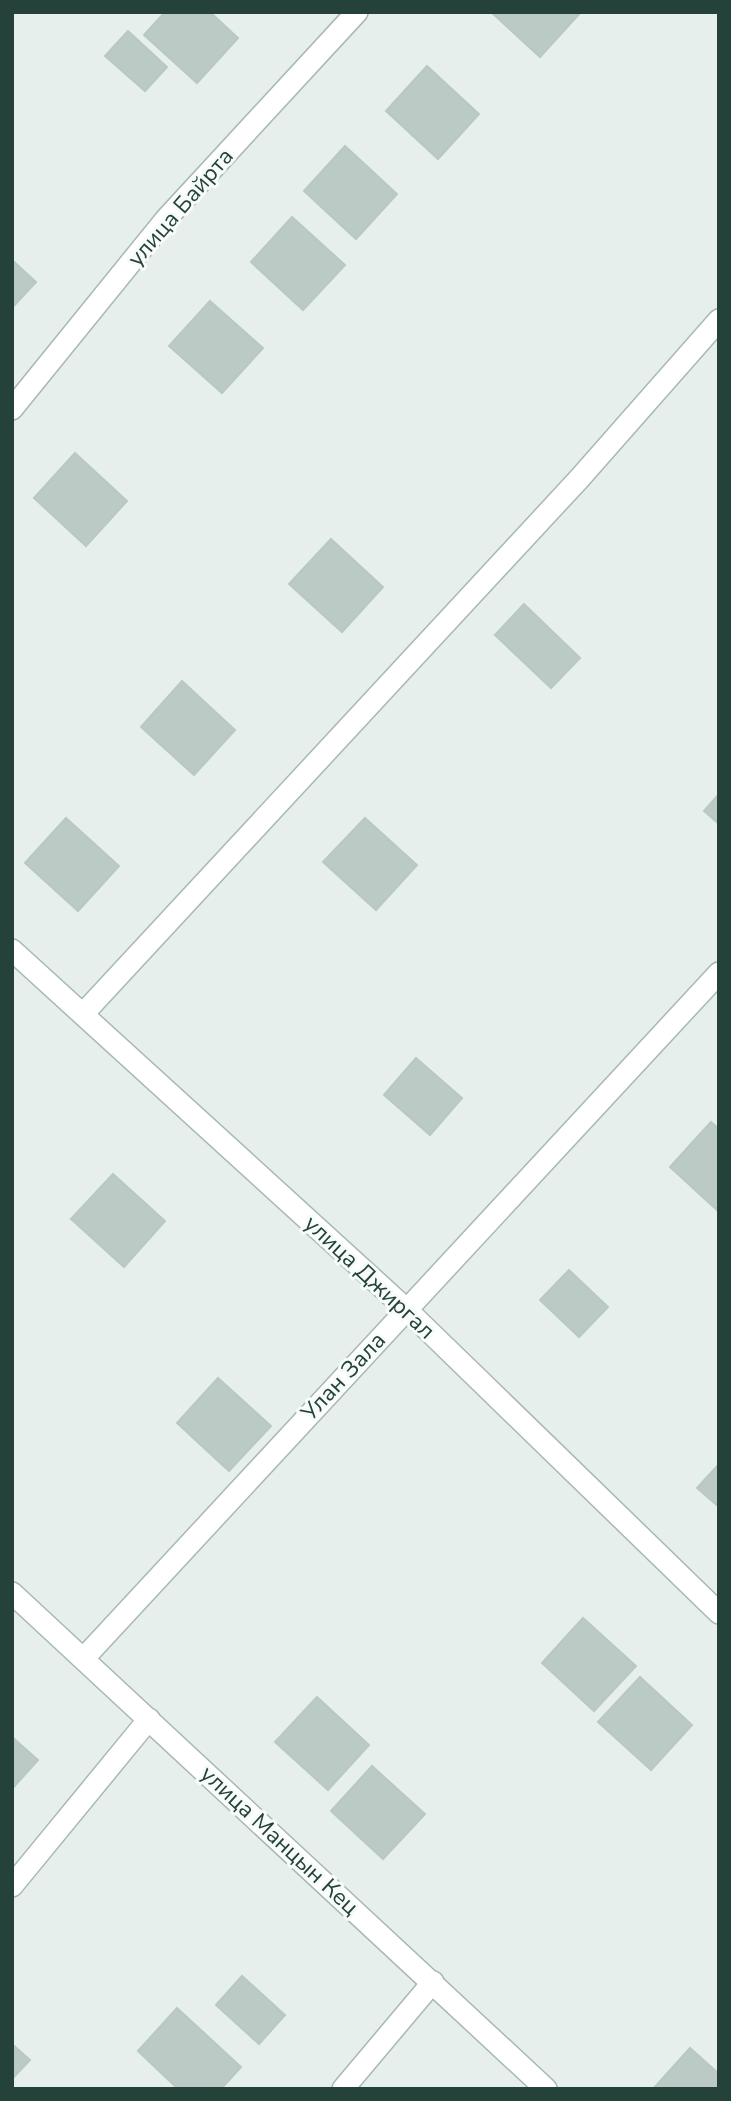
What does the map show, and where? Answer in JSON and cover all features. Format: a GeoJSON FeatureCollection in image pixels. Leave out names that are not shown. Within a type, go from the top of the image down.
{"type":"FeatureCollection","features":[{"type":"Feature","properties":{"kind":"street","name":"улица Байрта"},"geometry":{"type":"LineString","coordinates":[[12,409],[166,219],[357,12]]}},
{"type":"Feature","properties":{"kind":"street"},"geometry":{"type":"LineString","coordinates":[[83,1014],[579,479],[719,320]]}},
{"type":"Feature","properties":{"kind":"street","name":"улица Джиргал"},"geometry":{"type":"LineString","coordinates":[[12,950],[406,1309],[719,1613]]}},
{"type":"Feature","properties":{"kind":"street","name":"Улан Зала"},"geometry":{"type":"LineString","coordinates":[[84,1658],[719,973]]}},
{"type":"Feature","properties":{"kind":"street","name":"улица Манцын Кец"},"geometry":{"type":"LineString","coordinates":[[12,1593],[546,2089]]}},
{"type":"Feature","properties":{"kind":"street"},"geometry":{"type":"LineString","coordinates":[[12,1886],[149,1719]]}},
{"type":"Feature","properties":{"kind":"street"},"geometry":{"type":"LineString","coordinates":[[343,2089],[433,1982]]}},
{"type":"Feature","properties":{"kind":"building"},"geometry":{"type":"Polygon","coordinates":[[[165,12],[210,12],[238,38],[197,83],[144,35],[165,12]]]}},
{"type":"Feature","properties":{"kind":"building"},"geometry":{"type":"Polygon","coordinates":[[[491,12],[581,12],[540,57],[491,12]]]}},
{"type":"Feature","properties":{"kind":"building"},"geometry":{"type":"Polygon","coordinates":[[[128,31],[167,67],[145,91],[105,56],[128,31]]]}},
{"type":"Feature","properties":{"kind":"building"},"geometry":{"type":"Polygon","coordinates":[[[427,66],[479,114],[438,159],[386,111],[427,66]]]}},
{"type":"Feature","properties":{"kind":"building"},"geometry":{"type":"Polygon","coordinates":[[[345,146],[397,194],[356,239],[304,191],[345,146]]]}},
{"type":"Feature","properties":{"kind":"building"},"geometry":{"type":"Polygon","coordinates":[[[292,217],[345,265],[303,310],[251,262],[292,217]]]}},
{"type":"Feature","properties":{"kind":"building"},"geometry":{"type":"Polygon","coordinates":[[[12,260],[36,282],[12,308],[12,260]]]}},
{"type":"Feature","properties":{"kind":"building"},"geometry":{"type":"Polygon","coordinates":[[[210,301],[263,348],[222,393],[169,346],[210,301]]]}},
{"type":"Feature","properties":{"kind":"building"},"geometry":{"type":"Polygon","coordinates":[[[75,453],[127,501],[86,546],[34,498],[75,453]]]}},
{"type":"Feature","properties":{"kind":"building"},"geometry":{"type":"Polygon","coordinates":[[[331,539],[383,587],[342,632],[289,584],[331,539]]]}},
{"type":"Feature","properties":{"kind":"building"},"geometry":{"type":"Polygon","coordinates":[[[524,604],[580,658],[551,688],[495,635],[524,604]]]}},
{"type":"Feature","properties":{"kind":"building"},"geometry":{"type":"Polygon","coordinates":[[[182,681],[235,730],[194,775],[141,727],[182,681]]]}},
{"type":"Feature","properties":{"kind":"building"},"geometry":{"type":"Polygon","coordinates":[[[719,794],[719,824],[704,811],[719,794]]]}},
{"type":"Feature","properties":{"kind":"building"},"geometry":{"type":"Polygon","coordinates":[[[66,818],[119,866],[78,911],[25,863],[66,818]]]}},
{"type":"Feature","properties":{"kind":"building"},"geometry":{"type":"Polygon","coordinates":[[[365,818],[417,865],[376,910],[323,862],[365,818]]]}},
{"type":"Feature","properties":{"kind":"building"},"geometry":{"type":"Polygon","coordinates":[[[416,1058],[462,1098],[430,1135],[384,1095],[416,1058]]]}},
{"type":"Feature","properties":{"kind":"building"},"geometry":{"type":"Polygon","coordinates":[[[711,1122],[719,1129],[719,1212],[670,1167],[711,1122]]]}},
{"type":"Feature","properties":{"kind":"building"},"geometry":{"type":"Polygon","coordinates":[[[113,1174],[165,1221],[124,1267],[71,1219],[113,1174]]]}},
{"type":"Feature","properties":{"kind":"building"},"geometry":{"type":"Polygon","coordinates":[[[569,1270],[608,1307],[579,1337],[540,1300],[569,1270]]]}},
{"type":"Feature","properties":{"kind":"building"},"geometry":{"type":"Polygon","coordinates":[[[218,1378],[271,1426],[229,1471],[177,1423],[218,1378]]]}},
{"type":"Feature","properties":{"kind":"building"},"geometry":{"type":"Polygon","coordinates":[[[719,1464],[719,1507],[697,1488],[719,1464]]]}},
{"type":"Feature","properties":{"kind":"building"},"geometry":{"type":"Polygon","coordinates":[[[583,1618],[636,1666],[594,1711],[542,1663],[583,1618]]]}},
{"type":"Feature","properties":{"kind":"building"},"geometry":{"type":"Polygon","coordinates":[[[640,1677],[692,1725],[651,1770],[598,1722],[640,1677]]]}},
{"type":"Feature","properties":{"kind":"building"},"geometry":{"type":"Polygon","coordinates":[[[317,1697],[369,1745],[328,1790],[275,1742],[317,1697]]]}},
{"type":"Feature","properties":{"kind":"building"},"geometry":{"type":"Polygon","coordinates":[[[12,1737],[38,1760],[12,1789],[12,1737]]]}},
{"type":"Feature","properties":{"kind":"building"},"geometry":{"type":"Polygon","coordinates":[[[372,1766],[425,1814],[383,1859],[331,1811],[372,1766]]]}},
{"type":"Feature","properties":{"kind":"building"},"geometry":{"type":"Polygon","coordinates":[[[242,1976],[285,2015],[259,2044],[216,2005],[242,1976]]]}},
{"type":"Feature","properties":{"kind":"building"},"geometry":{"type":"Polygon","coordinates":[[[177,2008],[241,2067],[221,2089],[178,2089],[138,2051],[177,2008]]]}},
{"type":"Feature","properties":{"kind":"building"},"geometry":{"type":"Polygon","coordinates":[[[12,2044],[30,2060],[12,2079],[12,2044]]]}},
{"type":"Feature","properties":{"kind":"building"},"geometry":{"type":"Polygon","coordinates":[[[690,2048],[719,2074],[719,2089],[653,2089],[690,2048]]]}}]}
